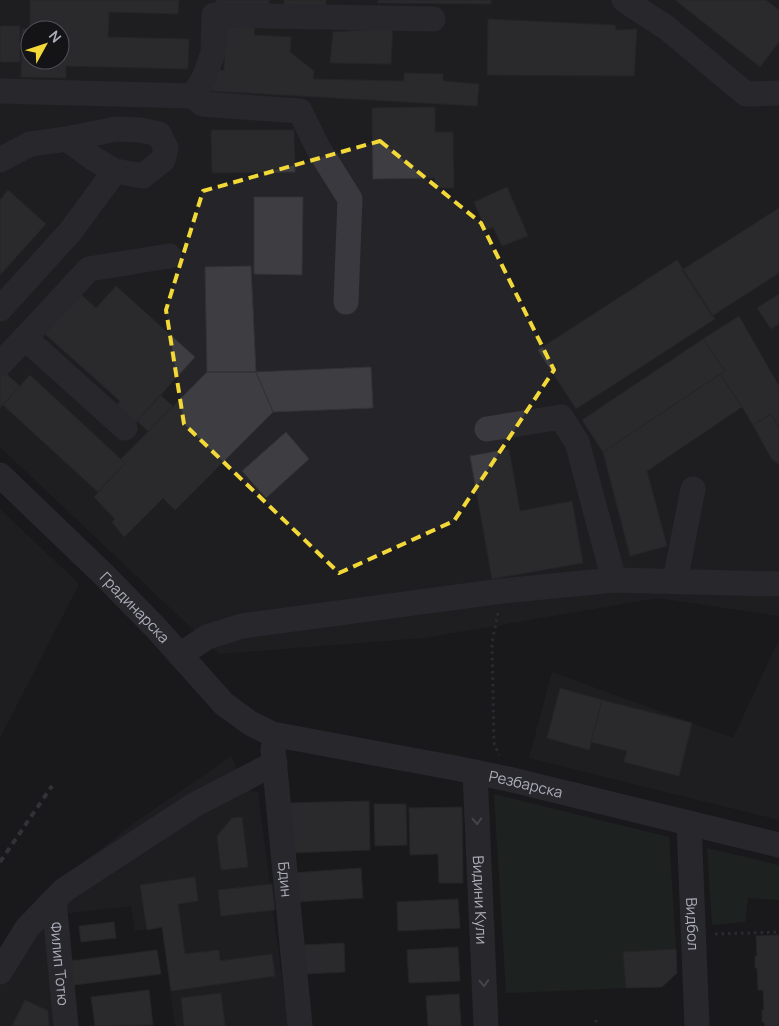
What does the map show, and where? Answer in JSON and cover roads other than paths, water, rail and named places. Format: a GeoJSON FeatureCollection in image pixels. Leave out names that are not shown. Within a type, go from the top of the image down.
{"type":"FeatureCollection","features":[{"type":"Feature","properties":{"kind":"street"},"geometry":{"type":"LineString","coordinates":[[624,0],[667,28],[746,94],[779,93]]}},
{"type":"Feature","properties":{"kind":"street"},"geometry":{"type":"LineString","coordinates":[[192,96],[204,78],[213,53],[214,8],[433,19]]}},
{"type":"Feature","properties":{"kind":"street"},"geometry":{"type":"LineString","coordinates":[[0,92],[192,96],[202,104],[300,111],[318,148],[350,199],[346,302]]}},
{"type":"Feature","properties":{"kind":"street"},"geometry":{"type":"LineString","coordinates":[[0,160],[30,144],[67,139],[116,128],[159,134],[166,148],[162,160],[143,176],[115,171],[94,159],[67,139]]}},
{"type":"Feature","properties":{"kind":"street"},"geometry":{"type":"LineString","coordinates":[[0,309],[70,232],[115,171]]}},
{"type":"Feature","properties":{"kind":"street"},"geometry":{"type":"LineString","coordinates":[[0,364],[89,269],[169,256]]}},
{"type":"Feature","properties":{"kind":"street"},"geometry":{"type":"LineString","coordinates":[[25,338],[125,428]]}},
{"type":"Feature","properties":{"kind":"street"},"geometry":{"type":"LineString","coordinates":[[487,429],[561,417],[576,442],[614,580]]}},
{"type":"Feature","properties":{"kind":"street","name":"Градинарска"},"geometry":{"type":"LineString","coordinates":[[0,475],[156,628],[224,704],[250,723],[272,734]]}},
{"type":"Feature","properties":{"kind":"street"},"geometry":{"type":"LineString","coordinates":[[675,581],[693,489]]}},
{"type":"Feature","properties":{"kind":"street"},"geometry":{"type":"LineString","coordinates":[[180,655],[206,637],[242,626],[502,591],[614,580],[779,584]]}},
{"type":"Feature","properties":{"kind":"street","name":"Бдин"},"geometry":{"type":"LineString","coordinates":[[272,734],[300,1026]]}},
{"type":"Feature","properties":{"kind":"street","name":"Резбарска"},"geometry":{"type":"LineString","coordinates":[[272,734],[508,779],[779,845]]}},
{"type":"Feature","properties":{"kind":"street"},"geometry":{"type":"LineString","coordinates":[[0,972],[27,928],[64,890],[194,805],[275,763]]}},
{"type":"Feature","properties":{"kind":"street","name":"Видини Кули"},"geometry":{"type":"LineString","coordinates":[[475,772],[486,1026]]}},
{"type":"Feature","properties":{"kind":"street","name":"Видбол"},"geometry":{"type":"LineString","coordinates":[[689,823],[697,1026]]}},
{"type":"Feature","properties":{"kind":"street","name":"Филип Тотю"},"geometry":{"type":"LineString","coordinates":[[54,900],[66,1026]]}},
{"type":"Feature","properties":{"kind":"railway"},"geometry":{"type":"LineString","coordinates":[[0,862],[52,786]]}}]}
